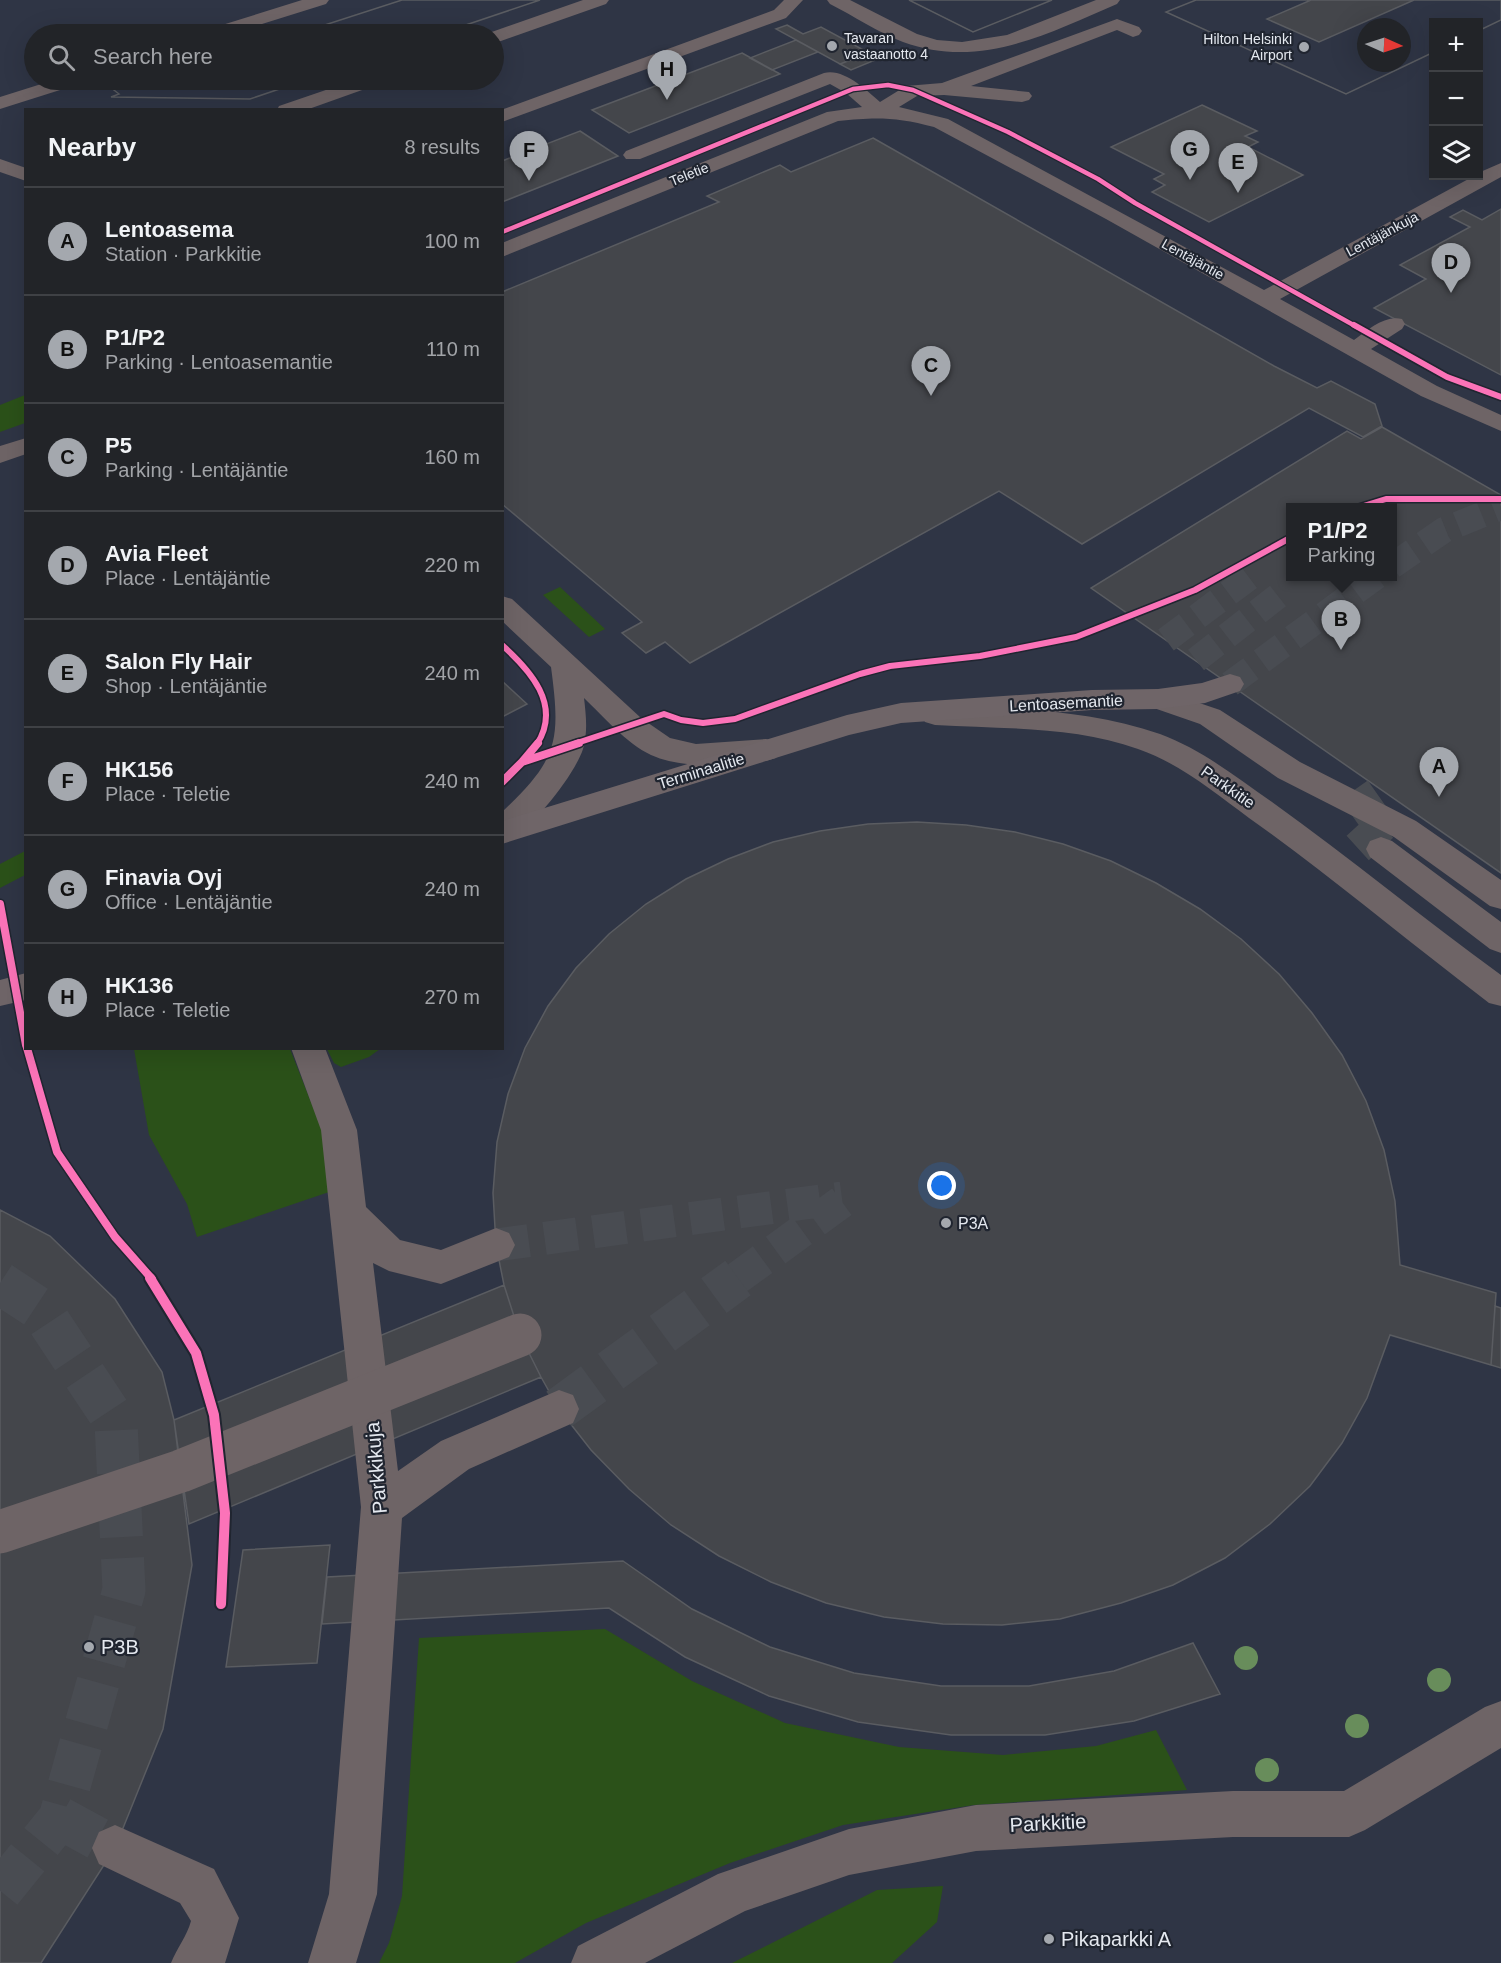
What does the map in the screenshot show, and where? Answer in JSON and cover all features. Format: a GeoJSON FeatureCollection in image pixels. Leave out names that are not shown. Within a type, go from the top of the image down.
{"type":"FeatureCollection","features":[{"type":"Feature","properties":{"kind":"main road","name":"Lentoasemantie"},"geometry":{"type":"LineString","coordinates":[[901,713],[1092,700],[1158,699],[1206,693],[1230,684]]}},
{"type":"Feature","properties":{"kind":"main road","name":"Terminaalitie"},"geometry":{"type":"LineString","coordinates":[[504,831],[847,725],[901,713]]}},
{"type":"Feature","properties":{"kind":"main road"},"geometry":{"type":"LineString","coordinates":[[0,993],[24,987]]}},
{"type":"Feature","properties":{"kind":"street"},"geometry":{"type":"LineString","coordinates":[[244,24],[320,0]]}},
{"type":"Feature","properties":{"kind":"street"},"geometry":{"type":"LineString","coordinates":[[504,34],[600,0]]}},
{"type":"Feature","properties":{"kind":"street"},"geometry":{"type":"LineString","coordinates":[[504,115],[780,14],[794,0]]}},
{"type":"Feature","properties":{"kind":"street"},"geometry":{"type":"LineString","coordinates":[[836,0],[910,38],[953,48],[995,45],[1016,40],[1111,0]]}},
{"type":"Feature","properties":{"kind":"street"},"geometry":{"type":"LineString","coordinates":[[944,89],[1117,24],[1133,31]]}},
{"type":"Feature","properties":{"kind":"street"},"geometry":{"type":"LineString","coordinates":[[633,155],[831,76],[853,89],[879,111],[913,90],[944,89],[1022,96]]}},
{"type":"Feature","properties":{"kind":"street"},"geometry":{"type":"LineString","coordinates":[[0,103],[41,90]]}},
{"type":"Feature","properties":{"kind":"street"},"geometry":{"type":"LineString","coordinates":[[292,108],[343,90]]}},
{"type":"Feature","properties":{"kind":"street","name":"Teletie"},"geometry":{"type":"LineString","coordinates":[[504,249],[810,124],[834,116],[879,111]]}},
{"type":"Feature","properties":{"kind":"street","name":"Lentäjäntie"},"geometry":{"type":"LineString","coordinates":[[879,111],[904,113],[941,123],[1113,215],[1429,391],[1501,424]]}},
{"type":"Feature","properties":{"kind":"street"},"geometry":{"type":"LineString","coordinates":[[0,165],[24,174]]}},
{"type":"Feature","properties":{"kind":"street","name":"Lentäjänkuja"},"geometry":{"type":"LineString","coordinates":[[1264,299],[1501,169]]}},
{"type":"Feature","properties":{"kind":"street"},"geometry":{"type":"LineString","coordinates":[[1355,349],[1394,324]]}},
{"type":"Feature","properties":{"kind":"street"},"geometry":{"type":"LineString","coordinates":[[0,455],[24,445]]}},
{"type":"Feature","properties":{"kind":"street"},"geometry":{"type":"LineString","coordinates":[[504,607],[631,725],[661,747],[696,755],[771,750]]}},
{"type":"Feature","properties":{"kind":"street"},"geometry":{"type":"LineString","coordinates":[[504,830],[557,771],[569,746],[571,732],[565,665]]}},
{"type":"Feature","properties":{"kind":"street"},"geometry":{"type":"LineString","coordinates":[[1158,699],[1210,717],[1288,770],[1405,829],[1501,897]]}},
{"type":"Feature","properties":{"kind":"street","name":"Parkkitie"},"geometry":{"type":"LineString","coordinates":[[901,713],[1042,721],[1107,730],[1148,741],[1192,762],[1278,822],[1501,993]]}},
{"type":"Feature","properties":{"kind":"street"},"geometry":{"type":"LineString","coordinates":[[1381,849],[1501,940]]}},
{"type":"Feature","properties":{"kind":"street","name":"Parkkikuja"},"geometry":{"type":"LineString","coordinates":[[310,1050],[339,1130],[351,1217],[382,1507],[353,1894],[332,1963]]}},
{"type":"Feature","properties":{"kind":"street"},"geometry":{"type":"LineString","coordinates":[[351,1217],[389,1254],[441,1267],[496,1245]]}},
{"type":"Feature","properties":{"kind":"street"},"geometry":{"type":"LineString","coordinates":[[0,1532],[181,1471],[520,1335]]}},
{"type":"Feature","properties":{"kind":"street"},"geometry":{"type":"LineString","coordinates":[[382,1507],[455,1455],[559,1408]]}},
{"type":"Feature","properties":{"kind":"street","name":"Parkkitie"},"geometry":{"type":"LineString","coordinates":[[595,1963],[735,1891],[849,1852],[976,1828],[1233,1814],[1348,1814],[1501,1723]]}},
{"type":"Feature","properties":{"kind":"street"},"geometry":{"type":"LineString","coordinates":[[115,1848],[197,1886],[215,1918],[208,1946],[195,1963]]}},
{"type":"Feature","properties":{"kind":"shaded area"},"geometry":{"type":"Polygon","coordinates":[[[0,0],[1501,0],[1501,1963],[0,1963],[0,0]]]}},
{"type":"Feature","properties":{"kind":"green space"},"geometry":{"type":"Polygon","coordinates":[[[24,395],[24,423],[0,432],[0,405],[24,395]]]}},
{"type":"Feature","properties":{"kind":"green space"},"geometry":{"type":"Polygon","coordinates":[[[560,587],[605,629],[589,637],[543,595],[560,587]]]}},
{"type":"Feature","properties":{"kind":"green space"},"geometry":{"type":"Polygon","coordinates":[[[24,852],[24,876],[0,888],[0,864],[24,852]]]}},
{"type":"Feature","properties":{"kind":"green space"},"geometry":{"type":"Polygon","coordinates":[[[134,1050],[290,1050],[333,1158],[332,1191],[197,1237],[187,1204],[149,1135],[134,1050]]]}},
{"type":"Feature","properties":{"kind":"green space"},"geometry":{"type":"Polygon","coordinates":[[[328,1050],[379,1050],[369,1057],[341,1067],[334,1063],[328,1050]]]}},
{"type":"Feature","properties":{"kind":"green space"},"geometry":{"type":"Polygon","coordinates":[[[605,1629],[692,1681],[785,1723],[899,1747],[1003,1755],[1096,1746],[1156,1730],[1187,1790],[974,1805],[843,1825],[730,1863],[586,1923],[515,1963],[379,1963],[389,1943],[402,1896],[419,1638],[605,1629]]]}},
{"type":"Feature","properties":{"kind":"green space"},"geometry":{"type":"Polygon","coordinates":[[[943,1886],[937,1922],[892,1963],[732,1963],[877,1890],[943,1886]]]}},
{"type":"Feature","properties":{"kind":"building"},"geometry":{"type":"Polygon","coordinates":[[[402,0],[540,0],[469,24],[328,24],[402,0]]]}},
{"type":"Feature","properties":{"kind":"building"},"geometry":{"type":"Polygon","coordinates":[[[402,0],[540,0],[469,24],[328,24],[402,0]]]}},
{"type":"Feature","properties":{"kind":"building"},"geometry":{"type":"Polygon","coordinates":[[[909,0],[1052,0],[973,32],[909,0]]]}},
{"type":"Feature","properties":{"kind":"building"},"geometry":{"type":"Polygon","coordinates":[[[909,0],[1052,0],[973,32],[909,0]]]}},
{"type":"Feature","properties":{"kind":"building","name":"Hilton Helsinki Airport"},"geometry":{"type":"Polygon","coordinates":[[[1196,0],[1311,0],[1267,19],[1319,42],[1357,25],[1357,72],[1392,72],[1346,94],[1166,12],[1196,0]]]}},
{"type":"Feature","properties":{"kind":"building","name":"Hilton Helsinki Airport"},"geometry":{"type":"Polygon","coordinates":[[[1196,0],[1501,0],[1501,20],[1483,29],[1483,18],[1429,18],[1429,54],[1411,63],[1411,18],[1357,18],[1357,72],[1392,72],[1346,94],[1166,12],[1196,0]]]}},
{"type":"Feature","properties":{"kind":"building","name":"Hilton Helsinki Airport"},"geometry":{"type":"Polygon","coordinates":[[[1414,0],[1501,0],[1501,20],[1483,29],[1483,18],[1429,18],[1429,54],[1411,63],[1411,18],[1373,18],[1414,0]]]}},
{"type":"Feature","properties":{"kind":"building","name":"Tavaran vastaanotto 4"},"geometry":{"type":"Polygon","coordinates":[[[787,25],[803,34],[821,27],[869,53],[840,64],[776,29],[787,25]]]}},
{"type":"Feature","properties":{"kind":"building"},"geometry":{"type":"Polygon","coordinates":[[[796,40],[818,52],[772,70],[750,58],[796,40]]]}},
{"type":"Feature","properties":{"kind":"building"},"geometry":{"type":"Polygon","coordinates":[[[742,53],[780,74],[629,133],[592,110],[742,53]]]}},
{"type":"Feature","properties":{"kind":"building"},"geometry":{"type":"Polygon","coordinates":[[[869,53],[880,58],[851,70],[840,64],[869,53]]]}},
{"type":"Feature","properties":{"kind":"building"},"geometry":{"type":"Polygon","coordinates":[[[114,90],[277,90],[250,99],[111,97],[119,94],[114,90]]]}},
{"type":"Feature","properties":{"kind":"building"},"geometry":{"type":"Polygon","coordinates":[[[114,90],[277,90],[250,99],[111,97],[119,94],[114,90]]]}},
{"type":"Feature","properties":{"kind":"building"},"geometry":{"type":"Polygon","coordinates":[[[1202,105],[1257,131],[1245,136],[1258,142],[1248,147],[1303,175],[1209,222],[1152,192],[1165,185],[1154,179],[1164,174],[1111,147],[1202,105]]]}},
{"type":"Feature","properties":{"kind":"building"},"geometry":{"type":"Polygon","coordinates":[[[580,131],[618,156],[504,201],[504,160],[580,131]]]}},
{"type":"Feature","properties":{"kind":"building"},"geometry":{"type":"Polygon","coordinates":[[[873,138],[1274,366],[1317,388],[1331,381],[1375,404],[1382,426],[1363,437],[1309,408],[1082,544],[999,491],[690,663],[665,642],[646,653],[622,633],[642,622],[504,506],[504,291],[719,202],[707,196],[780,165],[791,172],[873,138]]]}},
{"type":"Feature","properties":{"kind":"building"},"geometry":{"type":"Polygon","coordinates":[[[1501,209],[1501,375],[1374,308],[1426,279],[1400,265],[1470,227],[1450,217],[1463,210],[1482,220],[1501,209]]]}},
{"type":"Feature","properties":{"kind":"building"},"geometry":{"type":"Polygon","coordinates":[[[1382,427],[1501,495],[1501,873],[1091,588],[1347,431],[1361,439],[1382,427]]]}},
{"type":"Feature","properties":{"kind":"building"},"geometry":{"type":"Polygon","coordinates":[[[504,683],[527,704],[504,716],[504,683]]]}},
{"type":"Feature","properties":{"kind":"building","name":"P3A"},"geometry":{"type":"Polygon","coordinates":[[[917,822],[966,825],[1015,832],[1063,844],[1111,861],[1156,883],[1200,909],[1241,939],[1279,974],[1312,1013],[1342,1055],[1366,1101],[1384,1150],[1395,1201],[1400,1265],[1496,1293],[1491,1365],[1390,1335],[1367,1398],[1342,1443],[1310,1486],[1270,1524],[1225,1558],[1173,1585],[1121,1603],[1060,1619],[1002,1625],[943,1624],[884,1617],[826,1603],[771,1582],[719,1556],[671,1525],[629,1489],[591,1450],[559,1409],[520,1335],[504,1285],[496,1245],[493,1193],[497,1142],[508,1094],[525,1048],[548,1006],[576,968],[609,934],[646,904],[686,879],[728,859],[773,842],[820,831],[868,824],[917,822]]]}},
{"type":"Feature","properties":{"kind":"building","name":"P3B"},"geometry":{"type":"Polygon","coordinates":[[[0,1210],[50,1236],[115,1299],[162,1372],[174,1420],[192,1565],[163,1729],[115,1848],[41,1963],[0,1963],[0,1210]]]}},
{"type":"Feature","properties":{"kind":"building"},"geometry":{"type":"Polygon","coordinates":[[[504,1285],[520,1335],[541,1377],[189,1524],[174,1420],[504,1285]]]}},
{"type":"Feature","properties":{"kind":"building"},"geometry":{"type":"Polygon","coordinates":[[[1495,1306],[1501,1308],[1501,1368],[1491,1365],[1495,1306]]]}},
{"type":"Feature","properties":{"kind":"building"},"geometry":{"type":"Polygon","coordinates":[[[330,1545],[317,1663],[226,1667],[243,1550],[330,1545]]]}},
{"type":"Feature","properties":{"kind":"building"},"geometry":{"type":"Polygon","coordinates":[[[623,1561],[692,1609],[770,1647],[854,1673],[941,1686],[1029,1686],[1114,1671],[1193,1643],[1220,1694],[1134,1721],[1045,1735],[951,1735],[858,1722],[769,1696],[685,1657],[609,1608],[322,1624],[327,1577],[623,1561]]]}},
{"type":"Feature","properties":{"kind":"tunnel"},"geometry":{"type":"LineString","coordinates":[[1397,563],[1444,530],[1501,507]]}},
{"type":"Feature","properties":{"kind":"tunnel"},"geometry":{"type":"LineString","coordinates":[[1166,640],[1258,571]]}},
{"type":"Feature","properties":{"kind":"tunnel"},"geometry":{"type":"LineString","coordinates":[[1230,684],[1370,581]]}},
{"type":"Feature","properties":{"kind":"tunnel"},"geometry":{"type":"LineString","coordinates":[[1196,660],[1287,589]]}},
{"type":"Feature","properties":{"kind":"tunnel"},"geometry":{"type":"LineString","coordinates":[[1381,849],[1349,814],[1383,790]]}},
{"type":"Feature","properties":{"kind":"tunnel"},"geometry":{"type":"LineString","coordinates":[[496,1245],[842,1198]]}},
{"type":"Feature","properties":{"kind":"tunnel"},"geometry":{"type":"LineString","coordinates":[[736,1279],[847,1198]]}},
{"type":"Feature","properties":{"kind":"tunnel"},"geometry":{"type":"LineString","coordinates":[[559,1409],[738,1278]]}},
{"type":"Feature","properties":{"kind":"tunnel"},"geometry":{"type":"LineString","coordinates":[[0,1283],[41,1310],[116,1423],[124,1590],[60,1818]]}},
{"type":"Feature","properties":{"kind":"tunnel"},"geometry":{"type":"LineString","coordinates":[[0,1892],[60,1818]]}},
{"type":"Feature","properties":{"kind":"tunnel"},"geometry":{"type":"LineString","coordinates":[[60,1818],[115,1848]]}},
{"type":"Feature","properties":{"kind":"cycle path"},"geometry":{"type":"LineString","coordinates":[[504,231],[853,89],[888,85],[913,90],[1008,132],[1098,179],[1135,203],[1447,377],[1501,397]]}},
{"type":"Feature","properties":{"kind":"cycle path"},"geometry":{"type":"LineString","coordinates":[[1373,503],[1386,499],[1501,499]]}},
{"type":"Feature","properties":{"kind":"cycle path"},"geometry":{"type":"LineString","coordinates":[[504,780],[522,762],[664,714],[681,720],[703,723],[735,719],[860,674],[890,666],[980,656],[1076,637],[1195,590],[1286,540]]}},
{"type":"Feature","properties":{"kind":"cycle path"},"geometry":{"type":"LineString","coordinates":[[504,647],[531,674],[543,696],[546,709],[546,722],[541,739],[522,762]]}},
{"type":"Feature","properties":{"kind":"cycle path"},"geometry":{"type":"LineString","coordinates":[[0,904],[24,1034]]}},
{"type":"Feature","properties":{"kind":"cycle path"},"geometry":{"type":"LineString","coordinates":[[28,1050],[57,1152],[115,1237],[157,1285],[196,1353],[214,1415],[225,1513],[221,1604]]}},
{"type":"Feature","properties":{"kind":"place","name":"Tavaran vastaanotto 4"},"geometry":{"type":"Point","coordinates":[832,46]}},
{"type":"Feature","properties":{"kind":"place","name":"Hilton Helsinki Airport"},"geometry":{"type":"Point","coordinates":[1304,47]}},
{"type":"Feature","properties":{"kind":"place","name":"HK136"},"geometry":{"type":"Point","coordinates":[667,100]}},
{"type":"Feature","properties":{"kind":"place","name":"Finavia Oyj"},"geometry":{"type":"Point","coordinates":[1190,180]}},
{"type":"Feature","properties":{"kind":"place","name":"HK156"},"geometry":{"type":"Point","coordinates":[529,181]}},
{"type":"Feature","properties":{"kind":"place","name":"Salon Fly Hair"},"geometry":{"type":"Point","coordinates":[1238,193]}},
{"type":"Feature","properties":{"kind":"place","name":"Avia Fleet"},"geometry":{"type":"Point","coordinates":[1451,293]}},
{"type":"Feature","properties":{"kind":"place","name":"P5"},"geometry":{"type":"Point","coordinates":[931,396]}},
{"type":"Feature","properties":{"kind":"place","name":"P1/P2"},"geometry":{"type":"Point","coordinates":[1341,650]}},
{"type":"Feature","properties":{"kind":"place","name":"Lentoasema"},"geometry":{"type":"Point","coordinates":[1439,797]}},
{"type":"Feature","properties":{"kind":"place","name":"P3A"},"geometry":{"type":"Point","coordinates":[946,1223]}},
{"type":"Feature","properties":{"kind":"place","name":"P3B"},"geometry":{"type":"Point","coordinates":[89,1647]}},
{"type":"Feature","properties":{"kind":"place","name":"Pikaparkki A"},"geometry":{"type":"Point","coordinates":[1049,1939]}}]}
